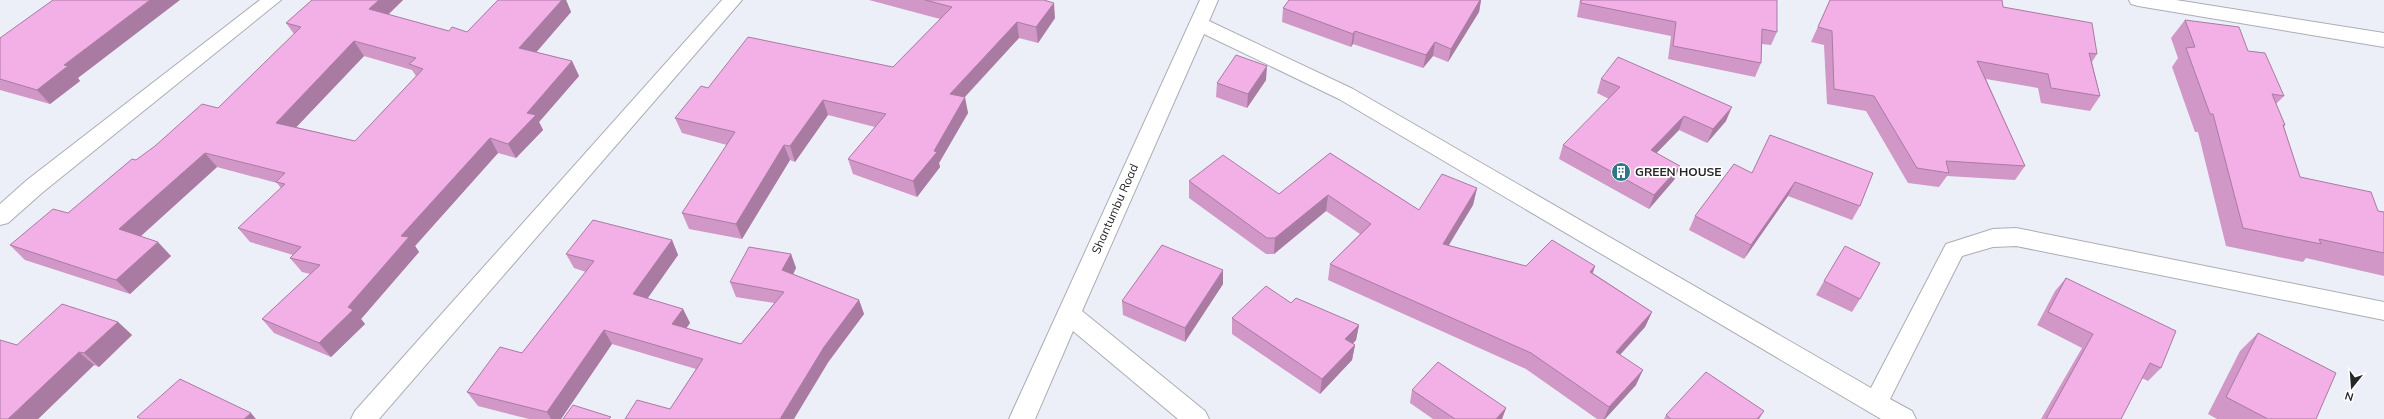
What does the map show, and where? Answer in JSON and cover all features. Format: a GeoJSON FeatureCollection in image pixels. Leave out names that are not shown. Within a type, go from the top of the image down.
{"type":"FeatureCollection","features":[{"type":"Feature","properties":{"kind":"street"},"geometry":{"type":"LineString","coordinates":[[0,217],[35,186],[272,0]]}},
{"type":"Feature","properties":{"kind":"street"},"geometry":{"type":"LineString","coordinates":[[364,419],[733,0]]}},
{"type":"Feature","properties":{"kind":"street","name":"Shantumbu Road"},"geometry":{"type":"LineString","coordinates":[[1022,419],[1209,0]]}},
{"type":"Feature","properties":{"kind":"street"},"geometry":{"type":"LineString","coordinates":[[2138,0],[2384,40]]}},
{"type":"Feature","properties":{"kind":"street"},"geometry":{"type":"LineString","coordinates":[[1198,23],[1346,94],[1903,419]]}},
{"type":"Feature","properties":{"kind":"street"},"geometry":{"type":"LineString","coordinates":[[1876,403],[1954,250],[1993,238],[2016,237],[2384,311]]}},
{"type":"Feature","properties":{"kind":"street"},"geometry":{"type":"LineString","coordinates":[[1068,313],[1196,419]]}},
{"type":"Feature","properties":{"kind":"building"},"geometry":{"type":"Polygon","coordinates":[[[53,0],[150,0],[64,65],[68,66],[37,90],[0,79],[0,38],[53,0]]]}},
{"type":"Feature","properties":{"kind":"building"},"geometry":{"type":"Polygon","coordinates":[[[312,0],[379,0],[369,9],[449,31],[452,27],[467,32],[498,0],[562,0],[519,48],[572,61],[527,113],[536,115],[508,144],[490,138],[401,236],[409,237],[348,307],[353,310],[319,343],[262,319],[320,265],[290,258],[301,247],[238,228],[285,184],[276,182],[285,173],[205,153],[119,229],[158,242],[116,280],[10,245],[53,209],[68,213],[132,159],[136,160],[155,146],[202,104],[218,108],[301,27],[286,23],[312,0]],[[354,41],[276,123],[355,141],[423,69],[409,64],[416,58],[354,41]]]}},
{"type":"Feature","properties":{"kind":"building"},"geometry":{"type":"Polygon","coordinates":[[[925,0],[1044,0],[1054,3],[1036,27],[1017,22],[950,94],[965,97],[934,151],[937,152],[913,181],[848,159],[886,114],[823,100],[790,146],[784,145],[736,224],[682,213],[735,132],[675,118],[701,86],[708,88],[748,37],[893,67],[952,7],[925,0]]]}},
{"type":"Feature","properties":{"kind":"building"},"geometry":{"type":"Polygon","coordinates":[[[1289,0],[1480,0],[1451,49],[1435,42],[1426,55],[1355,31],[1353,34],[1283,8],[1289,0]]]}},
{"type":"Feature","properties":{"kind":"building"},"geometry":{"type":"Polygon","coordinates":[[[1581,0],[1777,0],[1777,32],[1762,29],[1761,63],[1673,46],[1676,22],[1581,3],[1581,0]]]}},
{"type":"Feature","properties":{"kind":"building"},"geometry":{"type":"Polygon","coordinates":[[[1830,0],[2002,0],[2003,7],[2092,23],[2097,54],[2089,53],[2100,96],[2051,88],[2048,74],[1977,61],[2025,166],[1946,161],[1949,173],[1917,168],[1874,96],[1834,89],[1832,31],[1818,27],[1830,0]]]}},
{"type":"Feature","properties":{"kind":"building"},"geometry":{"type":"Polygon","coordinates":[[[2185,20],[2239,27],[2248,51],[2265,53],[2284,96],[2272,94],[2285,125],[2283,125],[2300,177],[2371,192],[2378,211],[2384,212],[2384,253],[2319,239],[2321,244],[2243,228],[2213,114],[2210,114],[2186,48],[2195,47],[2185,20]]]}},
{"type":"Feature","properties":{"kind":"building"},"geometry":{"type":"Polygon","coordinates":[[[1236,55],[1267,66],[1248,94],[1217,83],[1236,55]]]}},
{"type":"Feature","properties":{"kind":"building"},"geometry":{"type":"Polygon","coordinates":[[[1618,57],[1732,107],[1713,129],[1684,116],[1651,150],[1680,166],[1654,195],[1563,145],[1620,87],[1601,79],[1618,57]]]}},
{"type":"Feature","properties":{"kind":"building"},"geometry":{"type":"Polygon","coordinates":[[[1770,135],[1873,173],[1860,206],[1795,182],[1751,245],[1695,216],[1734,164],[1752,173],[1770,135]]]}},
{"type":"Feature","properties":{"kind":"building"},"geometry":{"type":"Polygon","coordinates":[[[1330,153],[1419,210],[1442,174],[1477,188],[1443,244],[1526,266],[1552,240],[1595,266],[1590,272],[1652,312],[1616,352],[1643,370],[1609,407],[1531,353],[1330,264],[1371,224],[1328,195],[1275,238],[1267,238],[1189,181],[1223,155],[1279,194],[1330,153]]]}},
{"type":"Feature","properties":{"kind":"building"},"geometry":{"type":"Polygon","coordinates":[[[593,220],[672,240],[633,294],[683,309],[672,324],[741,344],[784,292],[730,282],[749,247],[791,254],[782,270],[859,300],[824,347],[780,419],[625,419],[637,400],[670,409],[703,359],[604,330],[547,412],[467,392],[500,347],[522,353],[594,261],[566,254],[593,220]]]}},
{"type":"Feature","properties":{"kind":"building"},"geometry":{"type":"Polygon","coordinates":[[[1162,245],[1223,270],[1185,328],[1122,301],[1162,245]]]}},
{"type":"Feature","properties":{"kind":"building"},"geometry":{"type":"Polygon","coordinates":[[[1845,246],[1880,263],[1860,299],[1824,281],[1845,246]]]}},
{"type":"Feature","properties":{"kind":"building"},"geometry":{"type":"Polygon","coordinates":[[[2066,278],[2176,331],[2161,368],[2150,363],[2121,419],[2046,419],[2093,334],[2048,312],[2066,278]]]}},
{"type":"Feature","properties":{"kind":"building"},"geometry":{"type":"Polygon","coordinates":[[[1266,286],[1291,303],[1296,298],[1359,325],[1345,339],[1355,345],[1322,379],[1232,318],[1266,286]]]}},
{"type":"Feature","properties":{"kind":"building"},"geometry":{"type":"Polygon","coordinates":[[[62,304],[118,322],[84,353],[79,352],[8,419],[0,419],[0,340],[17,345],[62,304]]]}},
{"type":"Feature","properties":{"kind":"building"},"geometry":{"type":"Polygon","coordinates":[[[2258,333],[2336,373],[2316,419],[2268,419],[2226,397],[2258,333]]]}},
{"type":"Feature","properties":{"kind":"building"},"geometry":{"type":"Polygon","coordinates":[[[1438,362],[1506,408],[1496,419],[1455,419],[1412,390],[1438,362]]]}},
{"type":"Feature","properties":{"kind":"building"},"geometry":{"type":"Polygon","coordinates":[[[1706,372],[1764,411],[1757,419],[1671,419],[1666,415],[1706,372]]]}},
{"type":"Feature","properties":{"kind":"building"},"geometry":{"type":"Polygon","coordinates":[[[180,379],[251,413],[244,419],[141,419],[137,417],[180,379]]]}},
{"type":"Feature","properties":{"kind":"building"},"geometry":{"type":"Polygon","coordinates":[[[573,405],[611,417],[609,419],[563,419],[573,405]]]}},
{"type":"Feature","properties":{"kind":"place","name":"GREEN HOUSE"},"geometry":{"type":"Point","coordinates":[1621,172]}}]}
